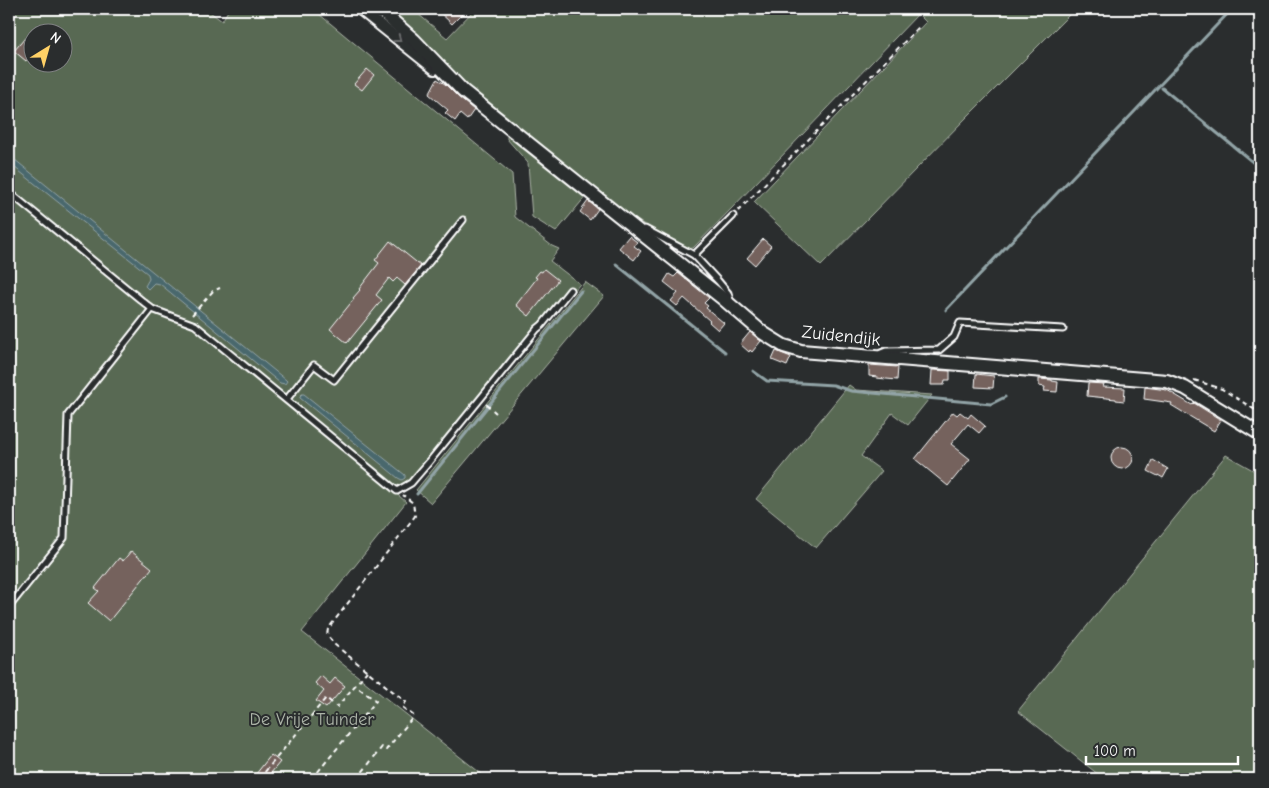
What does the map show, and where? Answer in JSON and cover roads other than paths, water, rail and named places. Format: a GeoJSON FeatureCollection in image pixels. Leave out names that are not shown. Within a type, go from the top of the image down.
{"type":"FeatureCollection","features":[{"type":"Feature","properties":{"kind":"street","name":"Zuidendijk"},"geometry":{"type":"LineString","coordinates":[[360,9],[763,333],[784,346],[801,350],[866,356],[1167,381],[1185,388],[1260,434]]}},
{"type":"Feature","properties":{"kind":"street","name":"Zuidendijk"},"geometry":{"type":"LineString","coordinates":[[379,9],[414,40],[463,91]]}},
{"type":"Feature","properties":{"kind":"lane"},"geometry":{"type":"LineString","coordinates":[[9,192],[152,309],[195,325],[397,491],[411,483],[570,290]]}},
{"type":"Feature","properties":{"kind":"lane"},"geometry":{"type":"LineString","coordinates":[[694,255],[733,216]]}},
{"type":"Feature","properties":{"kind":"lane"},"geometry":{"type":"LineString","coordinates":[[622,218],[694,255],[728,294],[732,307]]}},
{"type":"Feature","properties":{"kind":"lane"},"geometry":{"type":"LineString","coordinates":[[286,399],[314,365],[334,380],[463,220]]}},
{"type":"Feature","properties":{"kind":"lane"},"geometry":{"type":"LineString","coordinates":[[9,607],[64,538],[68,415],[152,309]]}},
{"type":"Feature","properties":{"kind":"lane"},"geometry":{"type":"LineString","coordinates":[[866,356],[886,352],[939,350],[954,337],[960,323],[1063,329]]}},
{"type":"Feature","properties":{"kind":"water"},"geometry":{"type":"Polygon","coordinates":[[[9,155],[286,380],[285,384],[280,383],[160,284],[154,283],[148,289],[145,286],[149,279],[148,274],[9,163],[9,155]]]}},
{"type":"Feature","properties":{"kind":"water"},"geometry":{"type":"Polygon","coordinates":[[[302,394],[405,475],[405,478],[402,480],[398,478],[300,398],[302,394]]]}},
{"type":"Feature","properties":{"kind":"waterway"},"geometry":{"type":"LineString","coordinates":[[946,310],[1232,9]]}},
{"type":"Feature","properties":{"kind":"waterway"},"geometry":{"type":"LineString","coordinates":[[1162,88],[1260,168]]}},
{"type":"Feature","properties":{"kind":"waterway"},"geometry":{"type":"LineString","coordinates":[[616,264],[725,352]]}},
{"type":"Feature","properties":{"kind":"waterway"},"geometry":{"type":"LineString","coordinates":[[417,494],[581,291]]}},
{"type":"Feature","properties":{"kind":"waterway"},"geometry":{"type":"LineString","coordinates":[[753,371],[767,381],[833,385],[851,391],[991,404],[1005,397]]}},
{"type":"Feature","properties":{"kind":"park label","name":"De Vrije Tuinder"},"geometry":{"type":"Point","coordinates":[312,719]}}]}
